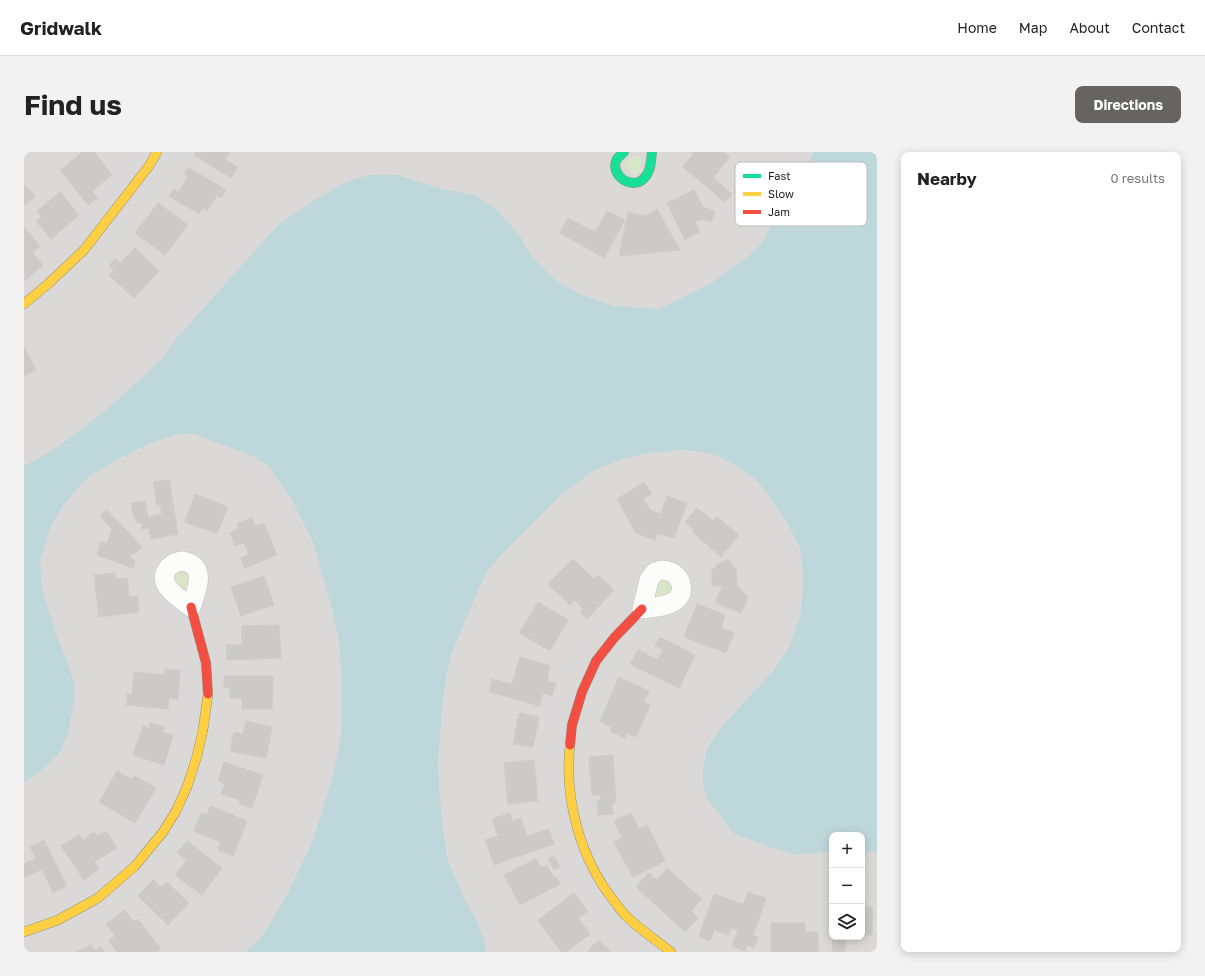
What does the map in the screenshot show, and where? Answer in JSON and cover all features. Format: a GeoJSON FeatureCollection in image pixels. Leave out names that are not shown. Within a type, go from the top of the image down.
{"type":"FeatureCollection","features":[{"type":"Feature","properties":{"kind":"street"},"geometry":{"type":"LineString","coordinates":[[24,304],[84,250],[149,166],[157,152]]}},
{"type":"Feature","properties":{"kind":"street"},"geometry":{"type":"LineString","coordinates":[[624,152],[617,158],[616,170],[622,179],[631,183],[637,183],[646,178],[650,168],[652,152]]}},
{"type":"Feature","properties":{"kind":"street"},"geometry":{"type":"LineString","coordinates":[[24,932],[58,920],[98,898],[135,866],[163,832],[176,811],[187,787],[198,756],[208,698],[206,663],[191,608]]}},
{"type":"Feature","properties":{"kind":"street"},"geometry":{"type":"LineString","coordinates":[[642,609],[614,638],[596,661],[582,692],[572,725],[568,763],[571,799],[578,833],[591,864],[605,890],[626,915],[671,952]]}},
{"type":"Feature","properties":{"kind":"shaded area"},"geometry":{"type":"Polygon","coordinates":[[[24,152],[877,152],[877,952],[24,952],[24,152]]]}},
{"type":"Feature","properties":{"kind":"green space"},"geometry":{"type":"Polygon","coordinates":[[[635,156],[642,160],[637,180],[623,164],[631,157],[635,156]]]}},
{"type":"Feature","properties":{"kind":"green space"},"geometry":{"type":"Polygon","coordinates":[[[181,570],[192,573],[186,592],[179,592],[173,576],[174,573],[181,570]]]}},
{"type":"Feature","properties":{"kind":"green space"},"geometry":{"type":"Polygon","coordinates":[[[670,578],[675,596],[657,597],[655,595],[659,579],[670,578]]]}},
{"type":"Feature","properties":{"kind":"water"},"geometry":{"type":"Polygon","coordinates":[[[814,152],[877,152],[877,852],[865,851],[865,832],[829,832],[829,851],[796,855],[767,846],[733,833],[707,798],[703,784],[703,768],[706,752],[722,726],[773,671],[789,648],[800,617],[803,591],[803,571],[800,548],[792,532],[757,480],[740,468],[718,456],[704,452],[682,450],[649,453],[620,460],[593,471],[562,494],[486,572],[451,655],[446,676],[438,761],[443,830],[448,862],[465,901],[474,916],[484,940],[486,952],[245,952],[261,938],[286,897],[311,845],[322,812],[334,772],[342,730],[342,682],[339,640],[331,605],[313,542],[291,498],[268,466],[253,456],[194,434],[176,435],[150,443],[118,459],[88,477],[63,505],[50,529],[40,560],[42,589],[74,684],[74,702],[68,734],[58,755],[40,771],[24,782],[24,466],[52,451],[82,429],[120,398],[163,358],[174,341],[279,224],[346,182],[370,175],[398,175],[435,187],[476,196],[495,208],[520,236],[533,258],[556,281],[582,295],[614,306],[659,309],[713,282],[749,256],[760,245],[771,226],[867,226],[867,162],[808,162],[814,152]]]}},
{"type":"Feature","properties":{"kind":"building"},"geometry":{"type":"Polygon","coordinates":[[[83,152],[94,152],[112,175],[92,191],[98,198],[88,205],[60,170],[83,152]]]}},
{"type":"Feature","properties":{"kind":"building"},"geometry":{"type":"Polygon","coordinates":[[[196,152],[230,152],[225,160],[238,167],[231,178],[194,155],[196,152]]]}},
{"type":"Feature","properties":{"kind":"building"},"geometry":{"type":"Polygon","coordinates":[[[692,152],[724,152],[730,157],[713,178],[732,194],[725,202],[683,167],[694,153],[692,152]]]}},
{"type":"Feature","properties":{"kind":"building"},"geometry":{"type":"Polygon","coordinates":[[[188,167],[226,190],[221,198],[217,195],[207,211],[203,208],[199,214],[169,196],[174,189],[179,192],[188,176],[184,174],[188,167]]]}},
{"type":"Feature","properties":{"kind":"building"},"geometry":{"type":"Polygon","coordinates":[[[24,184],[35,197],[25,205],[24,204],[24,184]]]}},
{"type":"Feature","properties":{"kind":"building"},"geometry":{"type":"Polygon","coordinates":[[[694,190],[703,207],[715,211],[711,222],[702,219],[695,222],[700,232],[685,240],[667,203],[694,190]]]}},
{"type":"Feature","properties":{"kind":"building"},"geometry":{"type":"Polygon","coordinates":[[[60,192],[79,215],[51,239],[36,221],[42,217],[37,211],[60,192]]]}},
{"type":"Feature","properties":{"kind":"building"},"geometry":{"type":"Polygon","coordinates":[[[158,203],[188,225],[165,255],[135,233],[158,203]]]}},
{"type":"Feature","properties":{"kind":"building"},"geometry":{"type":"Polygon","coordinates":[[[657,209],[680,250],[619,256],[628,212],[644,216],[657,209]]]}},
{"type":"Feature","properties":{"kind":"building"},"geometry":{"type":"Polygon","coordinates":[[[607,211],[625,220],[604,258],[560,233],[568,218],[595,232],[607,211]]]}},
{"type":"Feature","properties":{"kind":"building"},"geometry":{"type":"Polygon","coordinates":[[[24,227],[40,246],[32,253],[43,265],[25,280],[24,227]]]}},
{"type":"Feature","properties":{"kind":"building"},"geometry":{"type":"Polygon","coordinates":[[[135,248],[159,271],[134,298],[109,275],[114,270],[109,265],[115,259],[120,263],[135,248]]]}},
{"type":"Feature","properties":{"kind":"building"},"geometry":{"type":"Polygon","coordinates":[[[24,347],[36,370],[24,376],[24,347]]]}},
{"type":"Feature","properties":{"kind":"building"},"geometry":{"type":"Polygon","coordinates":[[[169,480],[178,534],[151,539],[149,528],[142,529],[141,522],[137,523],[136,518],[134,519],[131,503],[145,501],[148,517],[162,514],[160,504],[157,505],[153,482],[169,480]]]}},
{"type":"Feature","properties":{"kind":"building"},"geometry":{"type":"Polygon","coordinates":[[[644,482],[652,494],[643,499],[650,510],[661,514],[667,496],[687,503],[674,538],[657,533],[655,540],[636,533],[617,499],[644,482]]]}},
{"type":"Feature","properties":{"kind":"building"},"geometry":{"type":"Polygon","coordinates":[[[195,494],[228,507],[217,534],[185,522],[195,494]]]}},
{"type":"Feature","properties":{"kind":"building"},"geometry":{"type":"Polygon","coordinates":[[[697,508],[713,521],[717,517],[739,535],[721,557],[692,532],[694,530],[685,522],[697,508]]]}},
{"type":"Feature","properties":{"kind":"building"},"geometry":{"type":"Polygon","coordinates":[[[107,510],[142,547],[136,553],[131,554],[130,558],[135,560],[133,568],[97,555],[101,542],[107,544],[112,529],[100,516],[107,510]]]}},
{"type":"Feature","properties":{"kind":"building"},"geometry":{"type":"Polygon","coordinates":[[[252,518],[255,526],[264,523],[277,555],[245,568],[241,558],[249,555],[244,543],[235,546],[230,533],[239,529],[237,524],[252,518]]]}},
{"type":"Feature","properties":{"kind":"building"},"geometry":{"type":"Polygon","coordinates":[[[573,559],[594,579],[598,575],[614,590],[587,619],[580,612],[583,608],[574,600],[570,605],[548,584],[573,559]]]}},
{"type":"Feature","properties":{"kind":"building"},"geometry":{"type":"Polygon","coordinates":[[[728,559],[736,569],[737,586],[748,597],[741,613],[715,602],[722,586],[712,586],[712,569],[717,569],[715,566],[728,559]]]}},
{"type":"Feature","properties":{"kind":"building"},"geometry":{"type":"Polygon","coordinates":[[[115,573],[116,579],[127,578],[129,597],[137,596],[139,612],[99,617],[94,575],[115,573]]]}},
{"type":"Feature","properties":{"kind":"building"},"geometry":{"type":"Polygon","coordinates":[[[264,576],[274,605],[241,616],[231,587],[264,576]]]}},
{"type":"Feature","properties":{"kind":"building"},"geometry":{"type":"Polygon","coordinates":[[[538,602],[568,620],[550,651],[519,633],[538,602]]]}},
{"type":"Feature","properties":{"kind":"building"},"geometry":{"type":"Polygon","coordinates":[[[697,604],[725,615],[721,627],[734,633],[726,653],[684,637],[697,604]]]}},
{"type":"Feature","properties":{"kind":"building"},"geometry":{"type":"Polygon","coordinates":[[[279,625],[281,658],[227,660],[226,645],[242,645],[242,626],[279,625]]]}},
{"type":"Feature","properties":{"kind":"building"},"geometry":{"type":"Polygon","coordinates":[[[660,637],[695,655],[679,688],[630,664],[638,650],[658,660],[663,649],[655,646],[660,637]]]}},
{"type":"Feature","properties":{"kind":"building"},"geometry":{"type":"Polygon","coordinates":[[[520,657],[550,666],[547,681],[556,683],[552,696],[543,693],[540,706],[489,692],[492,679],[512,684],[520,657]]]}},
{"type":"Feature","properties":{"kind":"building"},"geometry":{"type":"Polygon","coordinates":[[[165,669],[180,671],[178,699],[169,698],[168,709],[126,705],[127,694],[132,695],[134,672],[165,675],[165,669]]]}},
{"type":"Feature","properties":{"kind":"building"},"geometry":{"type":"Polygon","coordinates":[[[224,676],[273,676],[272,709],[242,709],[242,698],[230,698],[230,688],[224,687],[224,676]]]}},
{"type":"Feature","properties":{"kind":"building"},"geometry":{"type":"Polygon","coordinates":[[[619,677],[649,691],[644,702],[650,705],[636,737],[627,733],[625,738],[610,731],[611,727],[600,721],[619,677]]]}},
{"type":"Feature","properties":{"kind":"building"},"geometry":{"type":"Polygon","coordinates":[[[519,713],[539,717],[533,747],[513,744],[519,713]]]}},
{"type":"Feature","properties":{"kind":"building"},"geometry":{"type":"Polygon","coordinates":[[[246,721],[272,727],[266,758],[230,751],[234,732],[243,734],[246,721]]]}},
{"type":"Feature","properties":{"kind":"building"},"geometry":{"type":"Polygon","coordinates":[[[150,723],[165,727],[163,732],[173,736],[164,765],[133,755],[143,726],[149,728],[150,723]]]}},
{"type":"Feature","properties":{"kind":"building"},"geometry":{"type":"Polygon","coordinates":[[[613,755],[616,803],[612,803],[613,814],[598,815],[597,800],[601,800],[600,795],[592,795],[589,757],[613,755]]]}},
{"type":"Feature","properties":{"kind":"building"},"geometry":{"type":"Polygon","coordinates":[[[534,760],[538,801],[508,804],[504,763],[534,760]]]}},
{"type":"Feature","properties":{"kind":"building"},"geometry":{"type":"Polygon","coordinates":[[[224,762],[263,775],[252,808],[239,804],[240,800],[221,794],[225,784],[218,781],[224,762]]]}},
{"type":"Feature","properties":{"kind":"building"},"geometry":{"type":"Polygon","coordinates":[[[117,771],[132,779],[134,776],[156,788],[135,823],[99,802],[117,771]]]}},
{"type":"Feature","properties":{"kind":"building"},"geometry":{"type":"Polygon","coordinates":[[[210,806],[247,821],[233,856],[218,850],[221,842],[194,831],[201,813],[207,815],[210,806]]]}},
{"type":"Feature","properties":{"kind":"building"},"geometry":{"type":"Polygon","coordinates":[[[510,813],[512,821],[521,818],[527,836],[549,829],[554,844],[494,865],[485,840],[498,836],[492,819],[510,813]]]}},
{"type":"Feature","properties":{"kind":"building"},"geometry":{"type":"Polygon","coordinates":[[[631,813],[639,829],[647,825],[665,861],[633,877],[614,842],[622,838],[614,821],[631,813]]]}},
{"type":"Feature","properties":{"kind":"building"},"geometry":{"type":"Polygon","coordinates":[[[106,831],[117,848],[94,862],[99,869],[84,880],[61,846],[79,835],[83,840],[94,832],[97,836],[106,831]]]}},
{"type":"Feature","properties":{"kind":"building"},"geometry":{"type":"Polygon","coordinates":[[[44,840],[67,886],[53,893],[42,869],[24,878],[24,864],[36,858],[30,847],[44,840]]]}},
{"type":"Feature","properties":{"kind":"building"},"geometry":{"type":"Polygon","coordinates":[[[187,841],[222,868],[202,895],[175,875],[187,860],[177,853],[187,841]]]}},
{"type":"Feature","properties":{"kind":"building"},"geometry":{"type":"Polygon","coordinates":[[[554,856],[560,867],[554,870],[548,859],[554,856]]]}},
{"type":"Feature","properties":{"kind":"building"},"geometry":{"type":"Polygon","coordinates":[[[536,859],[541,868],[547,865],[554,878],[556,877],[560,884],[520,905],[504,875],[536,859]]]}},
{"type":"Feature","properties":{"kind":"building"},"geometry":{"type":"Polygon","coordinates":[[[667,868],[702,899],[691,911],[698,918],[685,932],[636,887],[649,873],[657,880],[667,868]]]}},
{"type":"Feature","properties":{"kind":"building"},"geometry":{"type":"Polygon","coordinates":[[[153,880],[161,887],[167,882],[189,903],[168,925],[138,896],[153,880]]]}},
{"type":"Feature","properties":{"kind":"building"},"geometry":{"type":"Polygon","coordinates":[[[748,892],[766,898],[753,936],[758,937],[754,948],[747,945],[745,951],[732,946],[738,930],[731,928],[728,935],[714,930],[710,941],[699,937],[714,894],[743,904],[748,892]]]}},
{"type":"Feature","properties":{"kind":"building"},"geometry":{"type":"Polygon","coordinates":[[[574,893],[588,911],[578,918],[590,934],[566,952],[561,952],[538,920],[574,893]]]}},
{"type":"Feature","properties":{"kind":"building"},"geometry":{"type":"Polygon","coordinates":[[[865,907],[873,907],[872,935],[865,935],[865,907]]]}},
{"type":"Feature","properties":{"kind":"building"},"geometry":{"type":"Polygon","coordinates":[[[125,910],[134,922],[138,919],[161,949],[157,952],[117,952],[109,941],[115,936],[106,924],[125,910]]]}},
{"type":"Feature","properties":{"kind":"building"},"geometry":{"type":"Polygon","coordinates":[[[771,923],[805,923],[805,932],[818,932],[818,952],[771,952],[771,923]]]}},
{"type":"Feature","properties":{"kind":"building"},"geometry":{"type":"Polygon","coordinates":[[[598,940],[611,952],[587,952],[598,940]]]}},
{"type":"Feature","properties":{"kind":"building"},"geometry":{"type":"Polygon","coordinates":[[[833,940],[846,940],[845,952],[832,952],[833,940]]]}},
{"type":"Feature","properties":{"kind":"building"},"geometry":{"type":"Polygon","coordinates":[[[91,945],[94,950],[101,947],[104,952],[76,952],[91,945]]]}},
{"type":"Feature","properties":{"kind":"traffic: fast"},"geometry":{"type":"LineString","coordinates":[[624,152],[617,159],[615,165],[616,171],[624,180],[635,183],[641,181],[648,174],[652,152]]}},
{"type":"Feature","properties":{"kind":"traffic: slow"},"geometry":{"type":"LineString","coordinates":[[24,304],[84,250],[149,166],[157,152]]}},
{"type":"Feature","properties":{"kind":"traffic: slow"},"geometry":{"type":"LineString","coordinates":[[24,932],[58,920],[98,898],[135,866],[163,832],[176,811],[187,787],[197,756],[203,730],[208,694]]}},
{"type":"Feature","properties":{"kind":"traffic: slow"},"geometry":{"type":"LineString","coordinates":[[570,745],[569,765],[572,807],[577,827],[592,866],[602,884],[630,920],[671,952]]}},
{"type":"Feature","properties":{"kind":"traffic: jam"},"geometry":{"type":"LineString","coordinates":[[191,607],[206,663],[208,694]]}},
{"type":"Feature","properties":{"kind":"traffic: jam"},"geometry":{"type":"LineString","coordinates":[[570,745],[572,725],[582,692],[596,661],[614,638],[642,609]]}}]}
